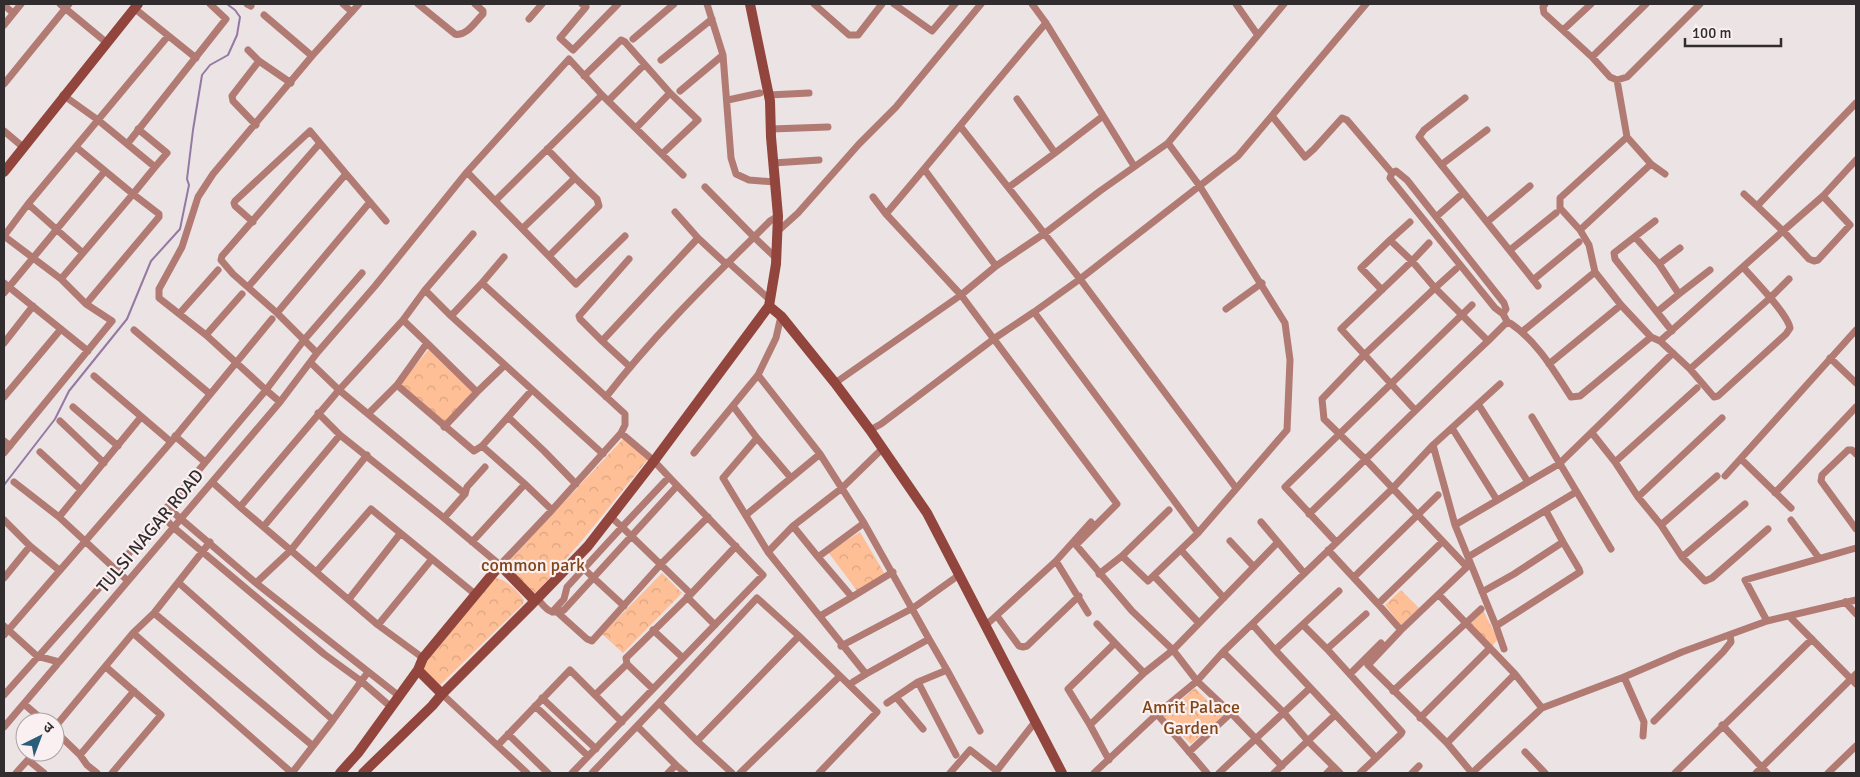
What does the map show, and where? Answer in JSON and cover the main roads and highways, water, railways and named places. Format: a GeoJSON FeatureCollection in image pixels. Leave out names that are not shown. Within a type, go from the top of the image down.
{"type":"FeatureCollection","features":[{"type":"Feature","properties":{"kind":"waterway"},"geometry":{"type":"LineString","coordinates":[[4,485],[55,419],[69,391],[127,319],[151,261],[180,229],[189,185],[187,179],[202,75],[210,65],[228,55],[237,35],[240,17],[227,4]]}},
{"type":"Feature","properties":{"kind":"park label","name":"common park"},"geometry":{"type":"Point","coordinates":[533,565]}},
{"type":"Feature","properties":{"kind":"park label","name":"Amrit Palace Garden"},"geometry":{"type":"Point","coordinates":[1191,718]}}]}
